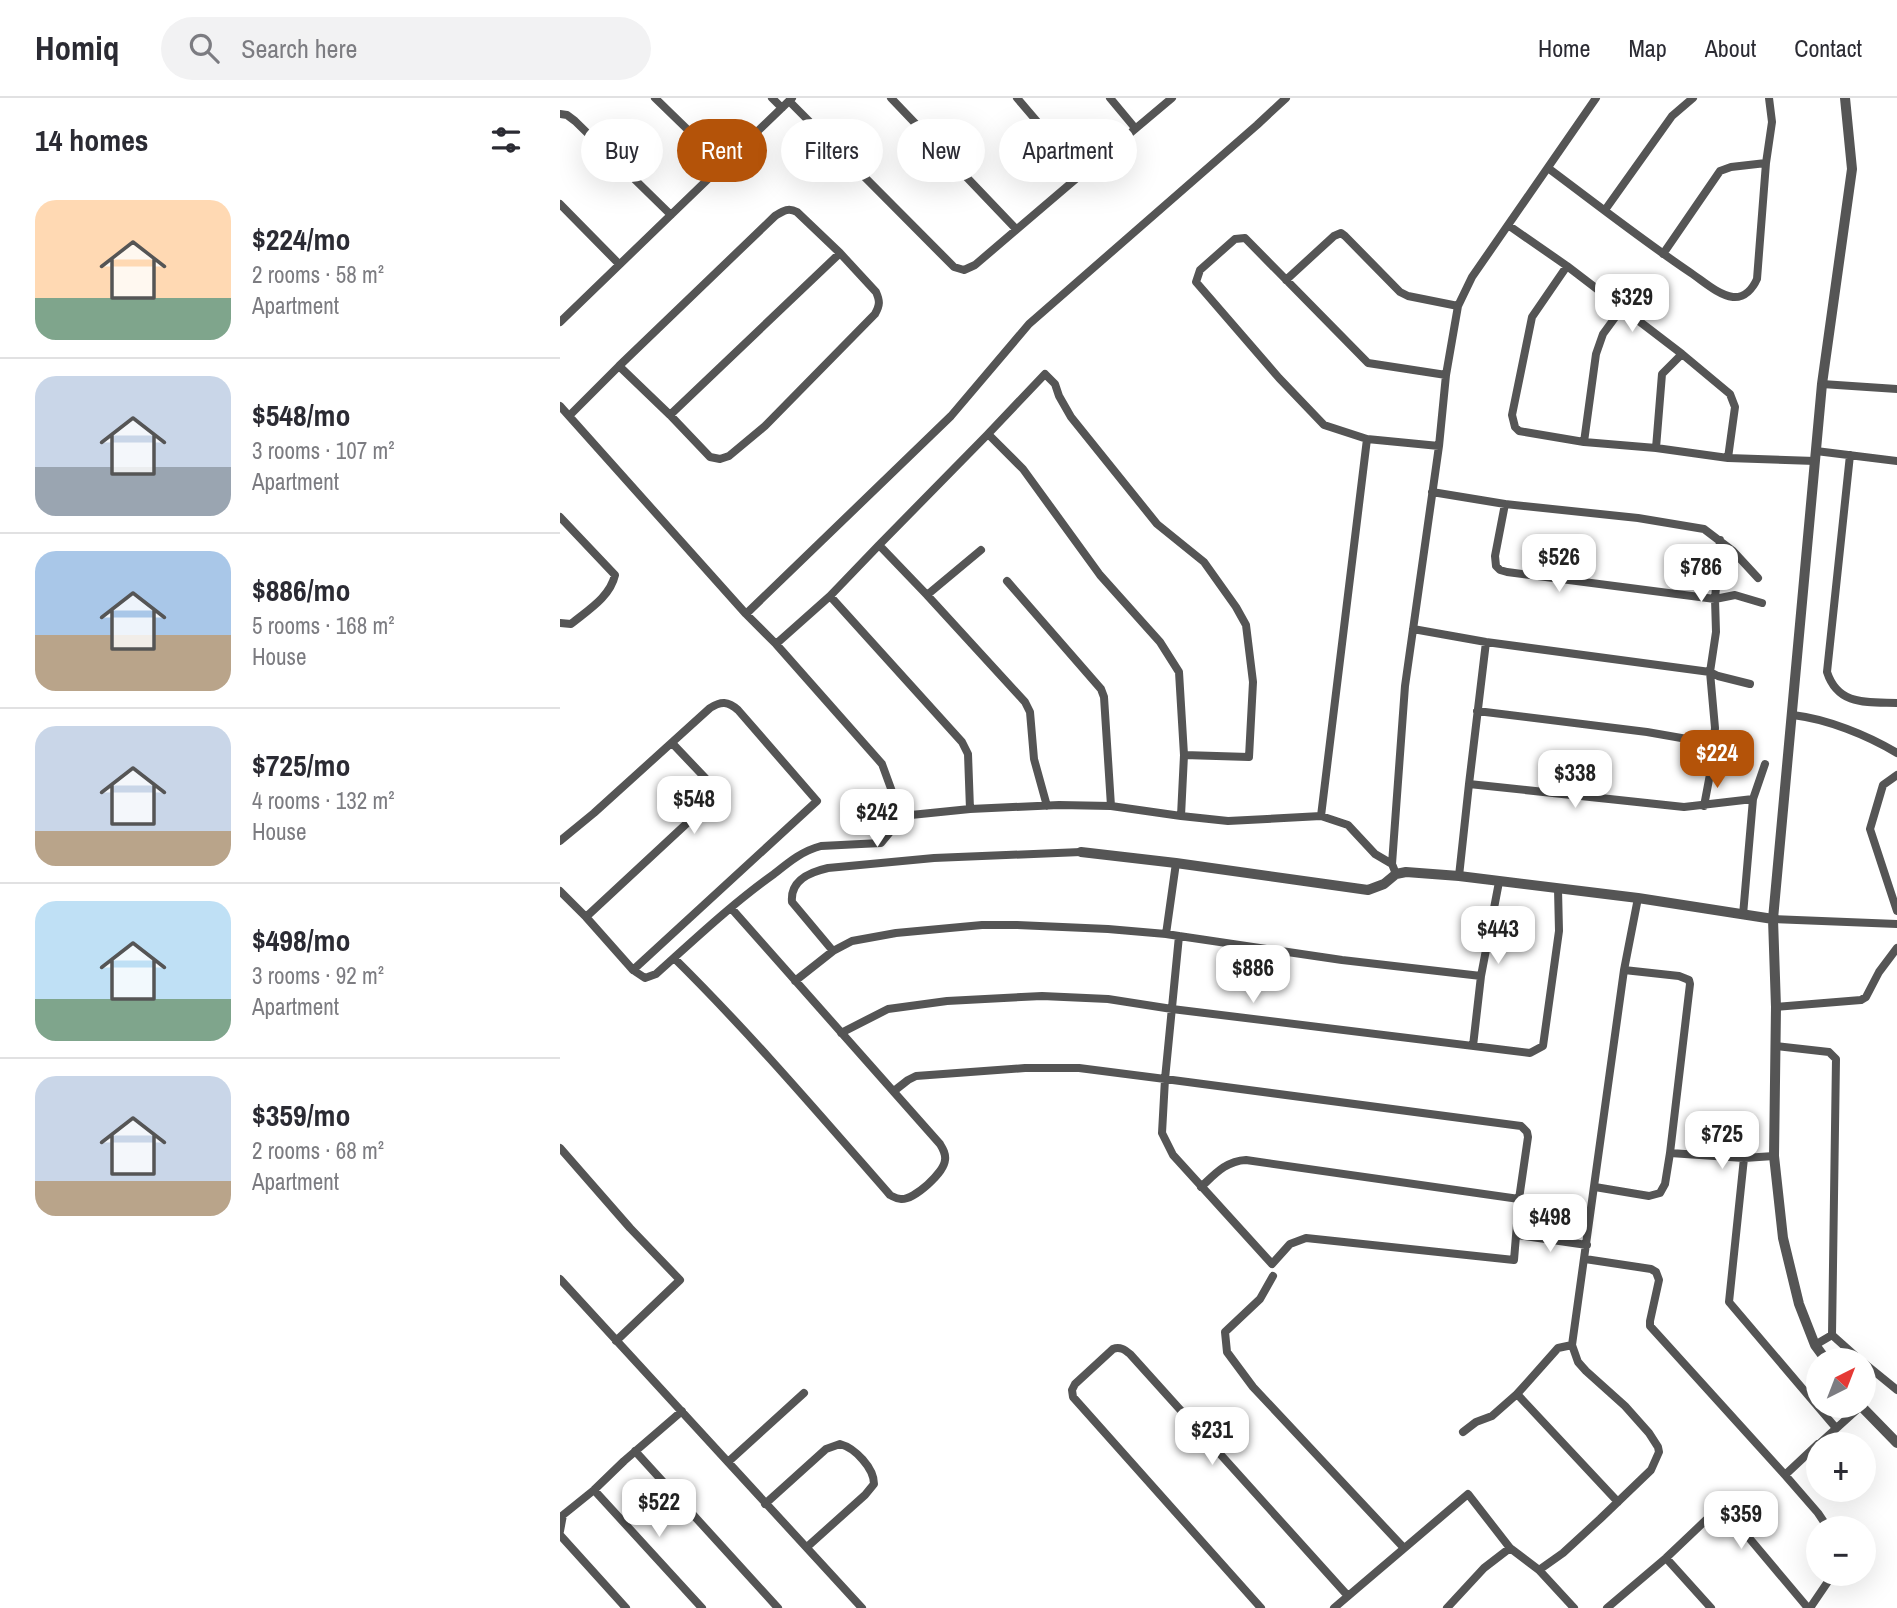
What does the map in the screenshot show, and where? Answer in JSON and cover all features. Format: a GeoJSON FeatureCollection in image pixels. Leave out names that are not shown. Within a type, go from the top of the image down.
{"type":"FeatureCollection","features":[{"type":"Feature","properties":{"kind":"street"},"geometry":{"type":"LineString","coordinates":[[656,98],[677,119]]}},
{"type":"Feature","properties":{"kind":"street"},"geometry":{"type":"LineString","coordinates":[[772,98],[788,102],[954,267],[964,270],[975,265],[1072,182]]}},
{"type":"Feature","properties":{"kind":"street"},"geometry":{"type":"LineString","coordinates":[[891,98],[1016,229]]}},
{"type":"Feature","properties":{"kind":"street"},"geometry":{"type":"LineString","coordinates":[[1017,98],[1035,119]]}},
{"type":"Feature","properties":{"kind":"street"},"geometry":{"type":"LineString","coordinates":[[1110,98],[1128,119]]}},
{"type":"Feature","properties":{"kind":"street"},"geometry":{"type":"LineString","coordinates":[[1137,127],[1172,98]]}},
{"type":"Feature","properties":{"kind":"street"},"geometry":{"type":"LineString","coordinates":[[746,614],[951,416],[1029,324],[1286,98]]}},
{"type":"Feature","properties":{"kind":"street"},"geometry":{"type":"LineString","coordinates":[[833,951],[792,902],[791,894],[796,884],[814,871],[828,868],[934,858],[1081,852],[1367,890],[1384,884],[1394,869],[1405,686],[1446,375],[1458,306],[1472,277],[1595,98]]}},
{"type":"Feature","properties":{"kind":"street"},"geometry":{"type":"LineString","coordinates":[[1605,211],[1672,116],[1693,98]]}},
{"type":"Feature","properties":{"kind":"street"},"geometry":{"type":"LineString","coordinates":[[1548,168],[1662,254],[1722,293],[1733,297],[1744,295],[1757,279],[1772,122],[1769,98]]}},
{"type":"Feature","properties":{"kind":"street"},"geometry":{"type":"LineString","coordinates":[[1817,1348],[1798,1304],[1783,1238],[1774,1156],[1776,1007],[1773,919],[1822,384],[1852,169],[1846,98]]}},
{"type":"Feature","properties":{"kind":"street"},"geometry":{"type":"LineString","coordinates":[[767,122],[788,102]]}},
{"type":"Feature","properties":{"kind":"street"},"geometry":{"type":"LineString","coordinates":[[560,114],[575,121],[671,215]]}},
{"type":"Feature","properties":{"kind":"street"},"geometry":{"type":"LineString","coordinates":[[1662,254],[1720,171],[1766,163]]}},
{"type":"Feature","properties":{"kind":"street"},"geometry":{"type":"LineString","coordinates":[[562,315],[705,182]]}},
{"type":"Feature","properties":{"kind":"street"},"geometry":{"type":"LineString","coordinates":[[560,204],[619,264]]}},
{"type":"Feature","properties":{"kind":"street"},"geometry":{"type":"LineString","coordinates":[[569,416],[619,366],[765,226],[788,209],[797,212],[840,253],[880,299],[875,314],[765,426],[729,456],[716,459],[710,457],[619,366]]}},
{"type":"Feature","properties":{"kind":"street"},"geometry":{"type":"LineString","coordinates":[[1508,225],[1567,266],[1722,387],[1733,400],[1734,418],[1728,458]]}},
{"type":"Feature","properties":{"kind":"street"},"geometry":{"type":"LineString","coordinates":[[1286,280],[1334,236],[1341,233],[1400,292],[1458,306]]}},
{"type":"Feature","properties":{"kind":"street"},"geometry":{"type":"LineString","coordinates":[[1438,446],[1367,439],[1324,425],[1279,378],[1196,282],[1200,270],[1235,239],[1245,238],[1368,363],[1446,375]]}},
{"type":"Feature","properties":{"kind":"street"},"geometry":{"type":"LineString","coordinates":[[670,415],[840,253]]}},
{"type":"Feature","properties":{"kind":"street"},"geometry":{"type":"LineString","coordinates":[[1567,266],[1532,317],[1512,415],[1519,431],[1584,442],[1728,458],[1850,455],[1897,461]]}},
{"type":"Feature","properties":{"kind":"street"},"geometry":{"type":"LineString","coordinates":[[1584,442],[1596,355],[1603,334],[1622,308]]}},
{"type":"Feature","properties":{"kind":"street"},"geometry":{"type":"LineString","coordinates":[[1656,448],[1662,374],[1682,354]]}},
{"type":"Feature","properties":{"kind":"street"},"geometry":{"type":"LineString","coordinates":[[776,643],[830,596],[1045,374],[1055,384],[1070,417],[1157,524],[1203,562],[1246,625],[1253,682],[1249,757],[1184,755]]}},
{"type":"Feature","properties":{"kind":"street"},"geometry":{"type":"LineString","coordinates":[[1822,384],[1897,389]]}},
{"type":"Feature","properties":{"kind":"street"},"geometry":{"type":"LineString","coordinates":[[560,406],[746,614],[776,643],[882,764],[901,816],[881,843],[821,846],[805,851],[752,890],[656,974],[645,978],[633,970],[560,891]]}},
{"type":"Feature","properties":{"kind":"street"},"geometry":{"type":"LineString","coordinates":[[988,434],[1023,469],[1100,575],[1160,642],[1180,672],[1184,755],[1181,816]]}},
{"type":"Feature","properties":{"kind":"street"},"geometry":{"type":"LineString","coordinates":[[1321,816],[1367,439]]}},
{"type":"Feature","properties":{"kind":"street"},"geometry":{"type":"LineString","coordinates":[[1850,455],[1827,672],[1831,684],[1839,694],[1862,701],[1897,703]]}},
{"type":"Feature","properties":{"kind":"street"},"geometry":{"type":"LineString","coordinates":[[1432,492],[1704,529],[1733,551],[1758,578]]}},
{"type":"Feature","properties":{"kind":"street"},"geometry":{"type":"LineString","coordinates":[[1505,504],[1495,555],[1496,566],[1500,570],[1715,599],[1735,595],[1762,604]]}},
{"type":"Feature","properties":{"kind":"street"},"geometry":{"type":"LineString","coordinates":[[560,517],[615,575],[612,585],[598,602],[571,624],[560,623]]}},
{"type":"Feature","properties":{"kind":"street"},"geometry":{"type":"LineString","coordinates":[[1704,806],[1715,728],[1710,672],[1717,632],[1715,599],[1720,540]]}},
{"type":"Feature","properties":{"kind":"street"},"geometry":{"type":"LineString","coordinates":[[879,545],[1025,702],[1030,712],[1033,753],[1047,806]]}},
{"type":"Feature","properties":{"kind":"street"},"geometry":{"type":"LineString","coordinates":[[927,595],[981,550]]}},
{"type":"Feature","properties":{"kind":"street"},"geometry":{"type":"LineString","coordinates":[[1007,581],[1101,689],[1104,698],[1111,806]]}},
{"type":"Feature","properties":{"kind":"street"},"geometry":{"type":"LineString","coordinates":[[830,596],[965,747],[968,754],[970,809]]}},
{"type":"Feature","properties":{"kind":"street"},"geometry":{"type":"LineString","coordinates":[[1413,629],[1486,642],[1710,672],[1750,684]]}},
{"type":"Feature","properties":{"kind":"street"},"geometry":{"type":"LineString","coordinates":[[1460,876],[1486,642]]}},
{"type":"Feature","properties":{"kind":"street"},"geometry":{"type":"LineString","coordinates":[[560,841],[710,708],[719,703],[727,702],[738,710],[817,801],[633,970]]}},
{"type":"Feature","properties":{"kind":"street"},"geometry":{"type":"LineString","coordinates":[[1477,711],[1727,746]]}},
{"type":"Feature","properties":{"kind":"street"},"geometry":{"type":"LineString","coordinates":[[1793,715],[1811,717],[1861,734],[1897,752]]}},
{"type":"Feature","properties":{"kind":"street"},"geometry":{"type":"LineString","coordinates":[[586,917],[712,800],[714,792],[710,783],[672,743]]}},
{"type":"Feature","properties":{"kind":"street"},"geometry":{"type":"LineString","coordinates":[[1743,915],[1753,799],[1765,764]]}},
{"type":"Feature","properties":{"kind":"street"},"geometry":{"type":"LineString","coordinates":[[1897,775],[1884,785],[1870,829],[1897,911]]}},
{"type":"Feature","properties":{"kind":"street"},"geometry":{"type":"LineString","coordinates":[[1469,784],[1684,807],[1753,799]]}},
{"type":"Feature","properties":{"kind":"street"},"geometry":{"type":"LineString","coordinates":[[901,816],[970,809],[1047,806],[1111,806],[1228,821],[1321,816],[1348,825],[1375,854],[1394,869],[1406,872],[1638,898],[1773,919],[1897,924]]}},
{"type":"Feature","properties":{"kind":"street"},"geometry":{"type":"LineString","coordinates":[[1166,934],[1176,863]]}},
{"type":"Feature","properties":{"kind":"street"},"geometry":{"type":"LineString","coordinates":[[1473,1046],[1481,976],[1499,882]]}},
{"type":"Feature","properties":{"kind":"street"},"geometry":{"type":"LineString","coordinates":[[841,1033],[887,1009],[947,1001],[1042,996],[1108,999],[1530,1053],[1544,1046],[1559,931],[1558,889]]}},
{"type":"Feature","properties":{"kind":"street"},"geometry":{"type":"LineString","coordinates":[[1539,1570],[1563,1553],[1651,1470],[1659,1451],[1649,1433],[1625,1406],[1578,1362],[1572,1345],[1623,970],[1638,898]]}},
{"type":"Feature","properties":{"kind":"street"},"geometry":{"type":"LineString","coordinates":[[674,958],[766,1055],[890,1195],[903,1200],[920,1191],[943,1166],[946,1158],[940,1144],[731,908]]}},
{"type":"Feature","properties":{"kind":"street"},"geometry":{"type":"LineString","coordinates":[[795,981],[833,951],[860,939],[982,925],[1108,929],[1166,934],[1342,961],[1481,976]]}},
{"type":"Feature","properties":{"kind":"street"},"geometry":{"type":"LineString","coordinates":[[894,1091],[916,1076],[1025,1068],[1079,1068],[1128,1073],[1165,1079],[1521,1125],[1528,1137],[1514,1260],[1306,1238],[1290,1244],[1272,1264],[1173,1155],[1162,1133],[1165,1079],[1171,1009],[1179,936]]}},
{"type":"Feature","properties":{"kind":"street"},"geometry":{"type":"LineString","coordinates":[[1776,1007],[1861,1000],[1866,997],[1897,948]]}},
{"type":"Feature","properties":{"kind":"street"},"geometry":{"type":"LineString","coordinates":[[1595,1187],[1656,1195],[1665,1184],[1670,1153],[1689,980],[1679,976],[1623,970]]}},
{"type":"Feature","properties":{"kind":"street"},"geometry":{"type":"LineString","coordinates":[[1775,1046],[1829,1052],[1836,1059],[1832,1335],[1847,1348]]}},
{"type":"Feature","properties":{"kind":"street"},"geometry":{"type":"LineString","coordinates":[[560,1148],[680,1280],[616,1341]]}},
{"type":"Feature","properties":{"kind":"street"},"geometry":{"type":"LineString","coordinates":[[1670,1153],[1744,1158],[1774,1156]]}},
{"type":"Feature","properties":{"kind":"street"},"geometry":{"type":"LineString","coordinates":[[1744,1158],[1729,1302],[1836,1428]]}},
{"type":"Feature","properties":{"kind":"street"},"geometry":{"type":"LineString","coordinates":[[1201,1187],[1231,1162],[1247,1160],[1519,1199]]}},
{"type":"Feature","properties":{"kind":"street"},"geometry":{"type":"LineString","coordinates":[[1517,1235],[1587,1245]]}},
{"type":"Feature","properties":{"kind":"street"},"geometry":{"type":"LineString","coordinates":[[1585,1259],[1656,1272],[1659,1280],[1650,1326],[1820,1516]]}},
{"type":"Feature","properties":{"kind":"street"},"geometry":{"type":"LineString","coordinates":[[1273,1276],[1260,1299],[1225,1332],[1227,1352],[1253,1387],[1403,1548]]}},
{"type":"Feature","properties":{"kind":"street"},"geometry":{"type":"LineString","coordinates":[[560,1279],[862,1608]]}},
{"type":"Feature","properties":{"kind":"street"},"geometry":{"type":"LineString","coordinates":[[1815,1345],[1832,1335]]}},
{"type":"Feature","properties":{"kind":"street"},"geometry":{"type":"LineString","coordinates":[[1463,1432],[1476,1422],[1492,1416],[1517,1394],[1558,1348],[1572,1345]]}},
{"type":"Feature","properties":{"kind":"street"},"geometry":{"type":"LineString","coordinates":[[1261,1608],[1073,1397],[1075,1384],[1113,1349],[1123,1349],[1130,1354],[1348,1596]]}},
{"type":"Feature","properties":{"kind":"street"},"geometry":{"type":"LineString","coordinates":[[1876,1372],[1896,1388]]}},
{"type":"Feature","properties":{"kind":"street"},"geometry":{"type":"LineString","coordinates":[[728,1462],[804,1392]]}},
{"type":"Feature","properties":{"kind":"street"},"geometry":{"type":"LineString","coordinates":[[1517,1394],[1618,1502]]}},
{"type":"Feature","properties":{"kind":"street"},"geometry":{"type":"LineString","coordinates":[[626,1608],[560,1533],[563,1515],[682,1411]]}},
{"type":"Feature","properties":{"kind":"street"},"geometry":{"type":"LineString","coordinates":[[1832,1432],[1847,1418]]}},
{"type":"Feature","properties":{"kind":"street"},"geometry":{"type":"LineString","coordinates":[[1873,1418],[1897,1443]]}},
{"type":"Feature","properties":{"kind":"street"},"geometry":{"type":"LineString","coordinates":[[765,1504],[826,1449],[839,1444],[850,1447],[870,1469],[874,1484],[807,1547]]}},
{"type":"Feature","properties":{"kind":"street"},"geometry":{"type":"LineString","coordinates":[[635,1451],[778,1608]]}},
{"type":"Feature","properties":{"kind":"street"},"geometry":{"type":"LineString","coordinates":[[1786,1475],[1806,1456]]}},
{"type":"Feature","properties":{"kind":"street"},"geometry":{"type":"LineString","coordinates":[[594,1490],[702,1608]]}},
{"type":"Feature","properties":{"kind":"street"},"geometry":{"type":"LineString","coordinates":[[1334,1608],[1468,1494],[1510,1548],[1539,1570],[1574,1608]]}},
{"type":"Feature","properties":{"kind":"street"},"geometry":{"type":"LineString","coordinates":[[1613,1606],[1706,1520],[1720,1516],[1739,1526],[1809,1608],[1825,1586]]}},
{"type":"Feature","properties":{"kind":"street"},"geometry":{"type":"LineString","coordinates":[[1452,1606],[1484,1568],[1510,1548]]}},
{"type":"Feature","properties":{"kind":"street"},"geometry":{"type":"LineString","coordinates":[[1666,1558],[1711,1608]]}}]}
